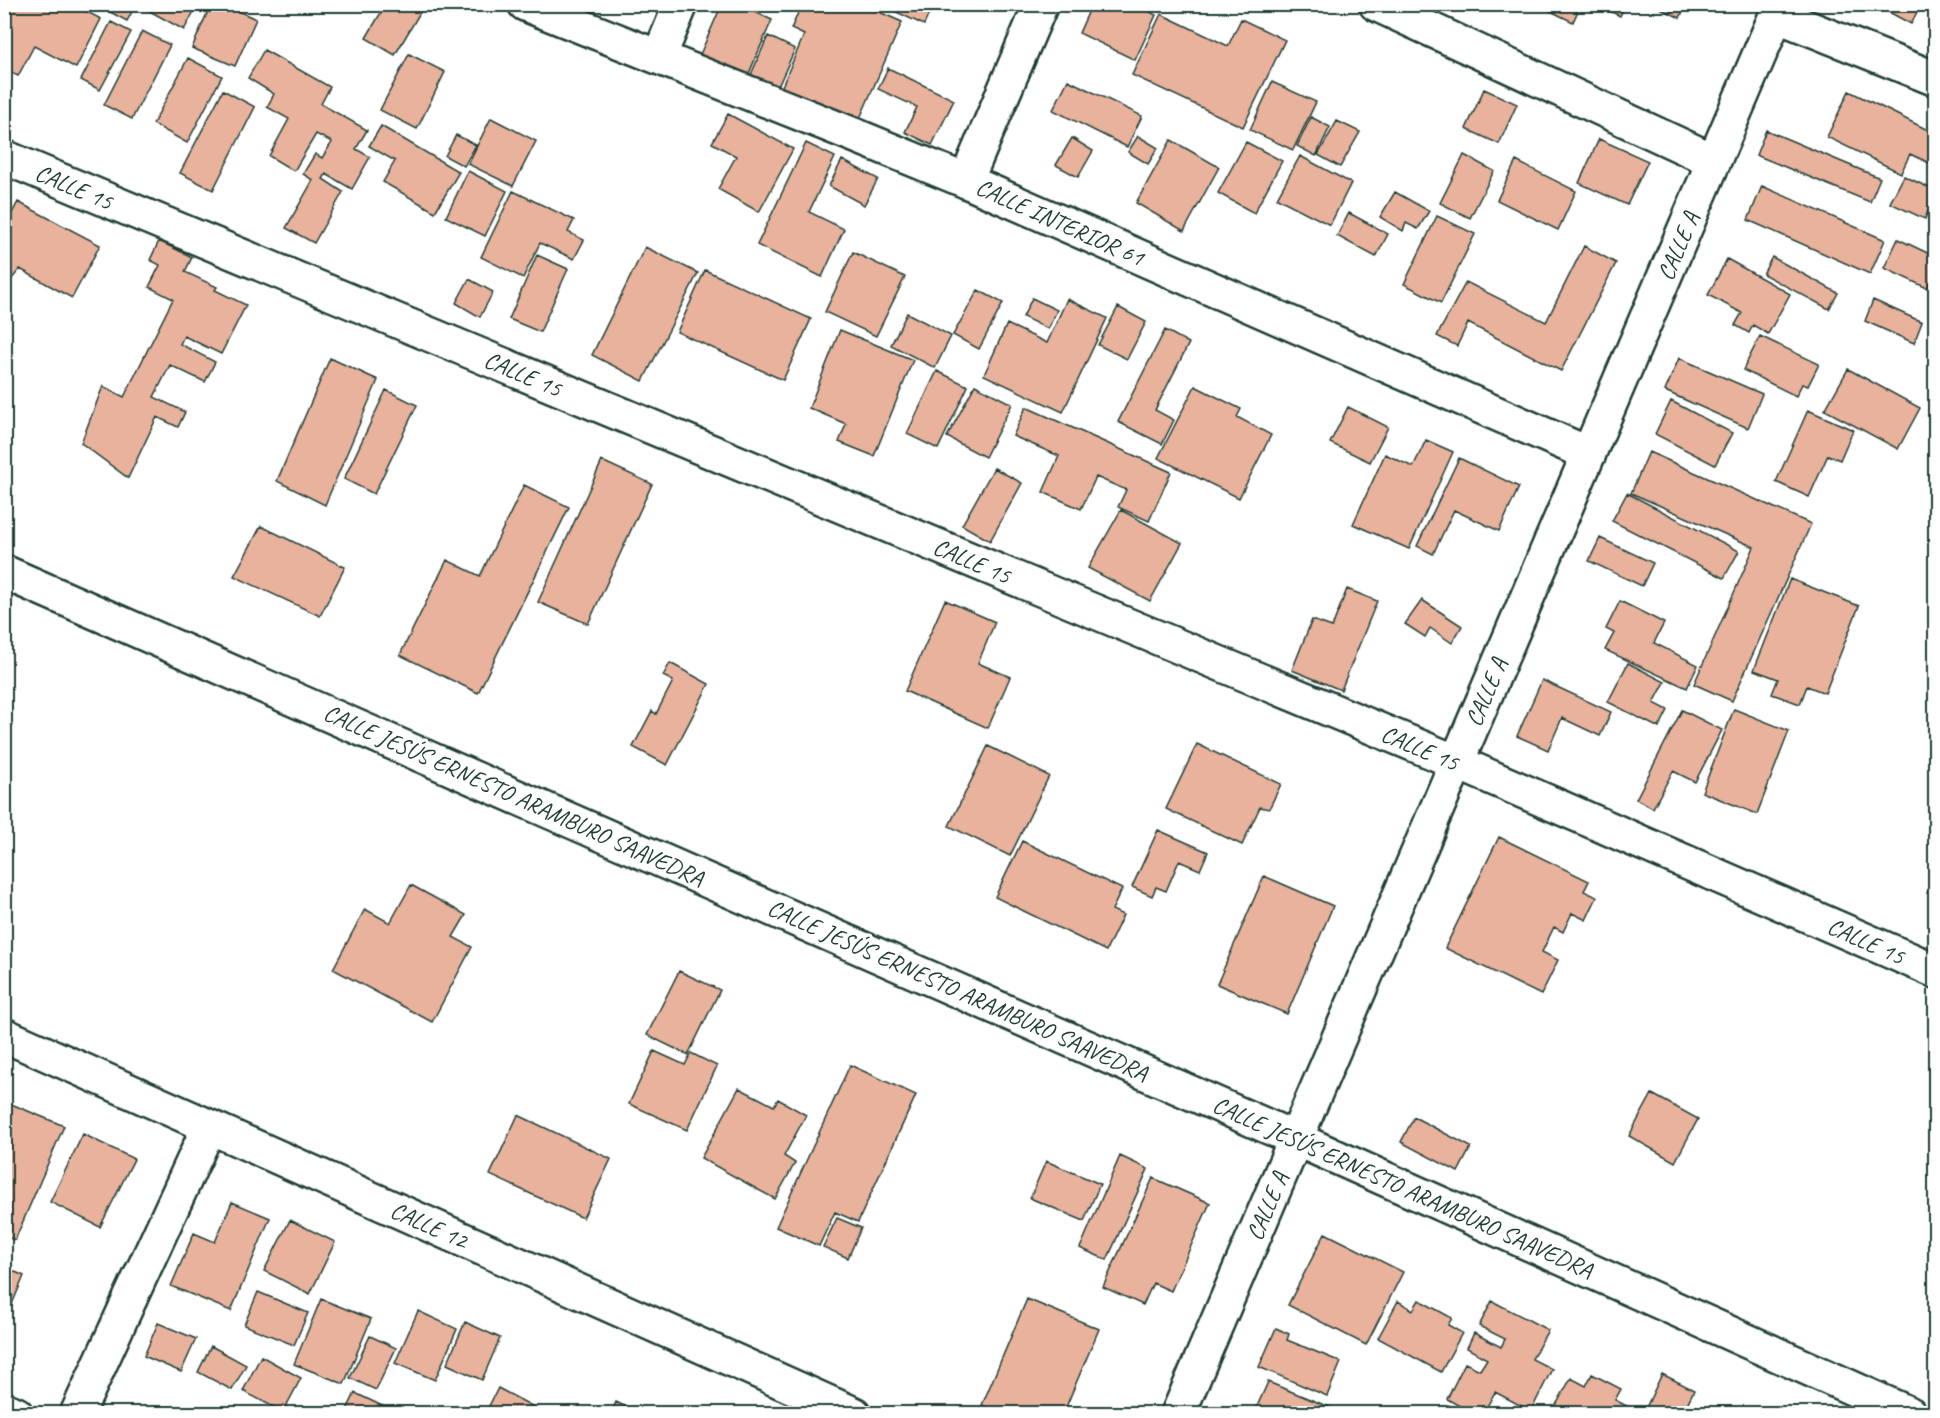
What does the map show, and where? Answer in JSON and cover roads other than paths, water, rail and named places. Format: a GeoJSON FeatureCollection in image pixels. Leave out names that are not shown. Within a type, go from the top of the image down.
{"type":"FeatureCollection","features":[{"type":"Feature","properties":{"kind":"street","name":"CALLE INTERIOR 61"},"geometry":{"type":"LineString","coordinates":[[525,4],[966,181],[1589,454]]}},
{"type":"Feature","properties":{"kind":"street"},"geometry":{"type":"LineString","coordinates":[[659,57],[681,4]]}},
{"type":"Feature","properties":{"kind":"street"},"geometry":{"type":"LineString","coordinates":[[966,181],[1041,4]]}},
{"type":"Feature","properties":{"kind":"street"},"geometry":{"type":"LineString","coordinates":[[1376,4],[1714,161]]}},
{"type":"Feature","properties":{"kind":"street"},"geometry":{"type":"LineString","coordinates":[[1778,10],[1935,79]]}},
{"type":"Feature","properties":{"kind":"street","name":"CALLE A"},"geometry":{"type":"LineString","coordinates":[[1178,1413],[1778,10]]}},
{"type":"Feature","properties":{"kind":"street","name":"CALLE 15"},"geometry":{"type":"LineString","coordinates":[[4,157],[1456,762],[1935,971]]}},
{"type":"Feature","properties":{"kind":"street","name":"CALLE JESÚS ERNESTO ARAMBURO SAAVEDRA"},"geometry":{"type":"LineString","coordinates":[[4,572],[1296,1138],[1910,1413]]}},
{"type":"Feature","properties":{"kind":"street","name":"CALLE 12"},"geometry":{"type":"LineString","coordinates":[[4,1035],[854,1413]]}},
{"type":"Feature","properties":{"kind":"street"},"geometry":{"type":"LineString","coordinates":[[77,1413],[209,1127]]}},
{"type":"Feature","properties":{"kind":"street"},"geometry":{"type":"LineString","coordinates":[[4,1409],[16,1413]]}}]}
